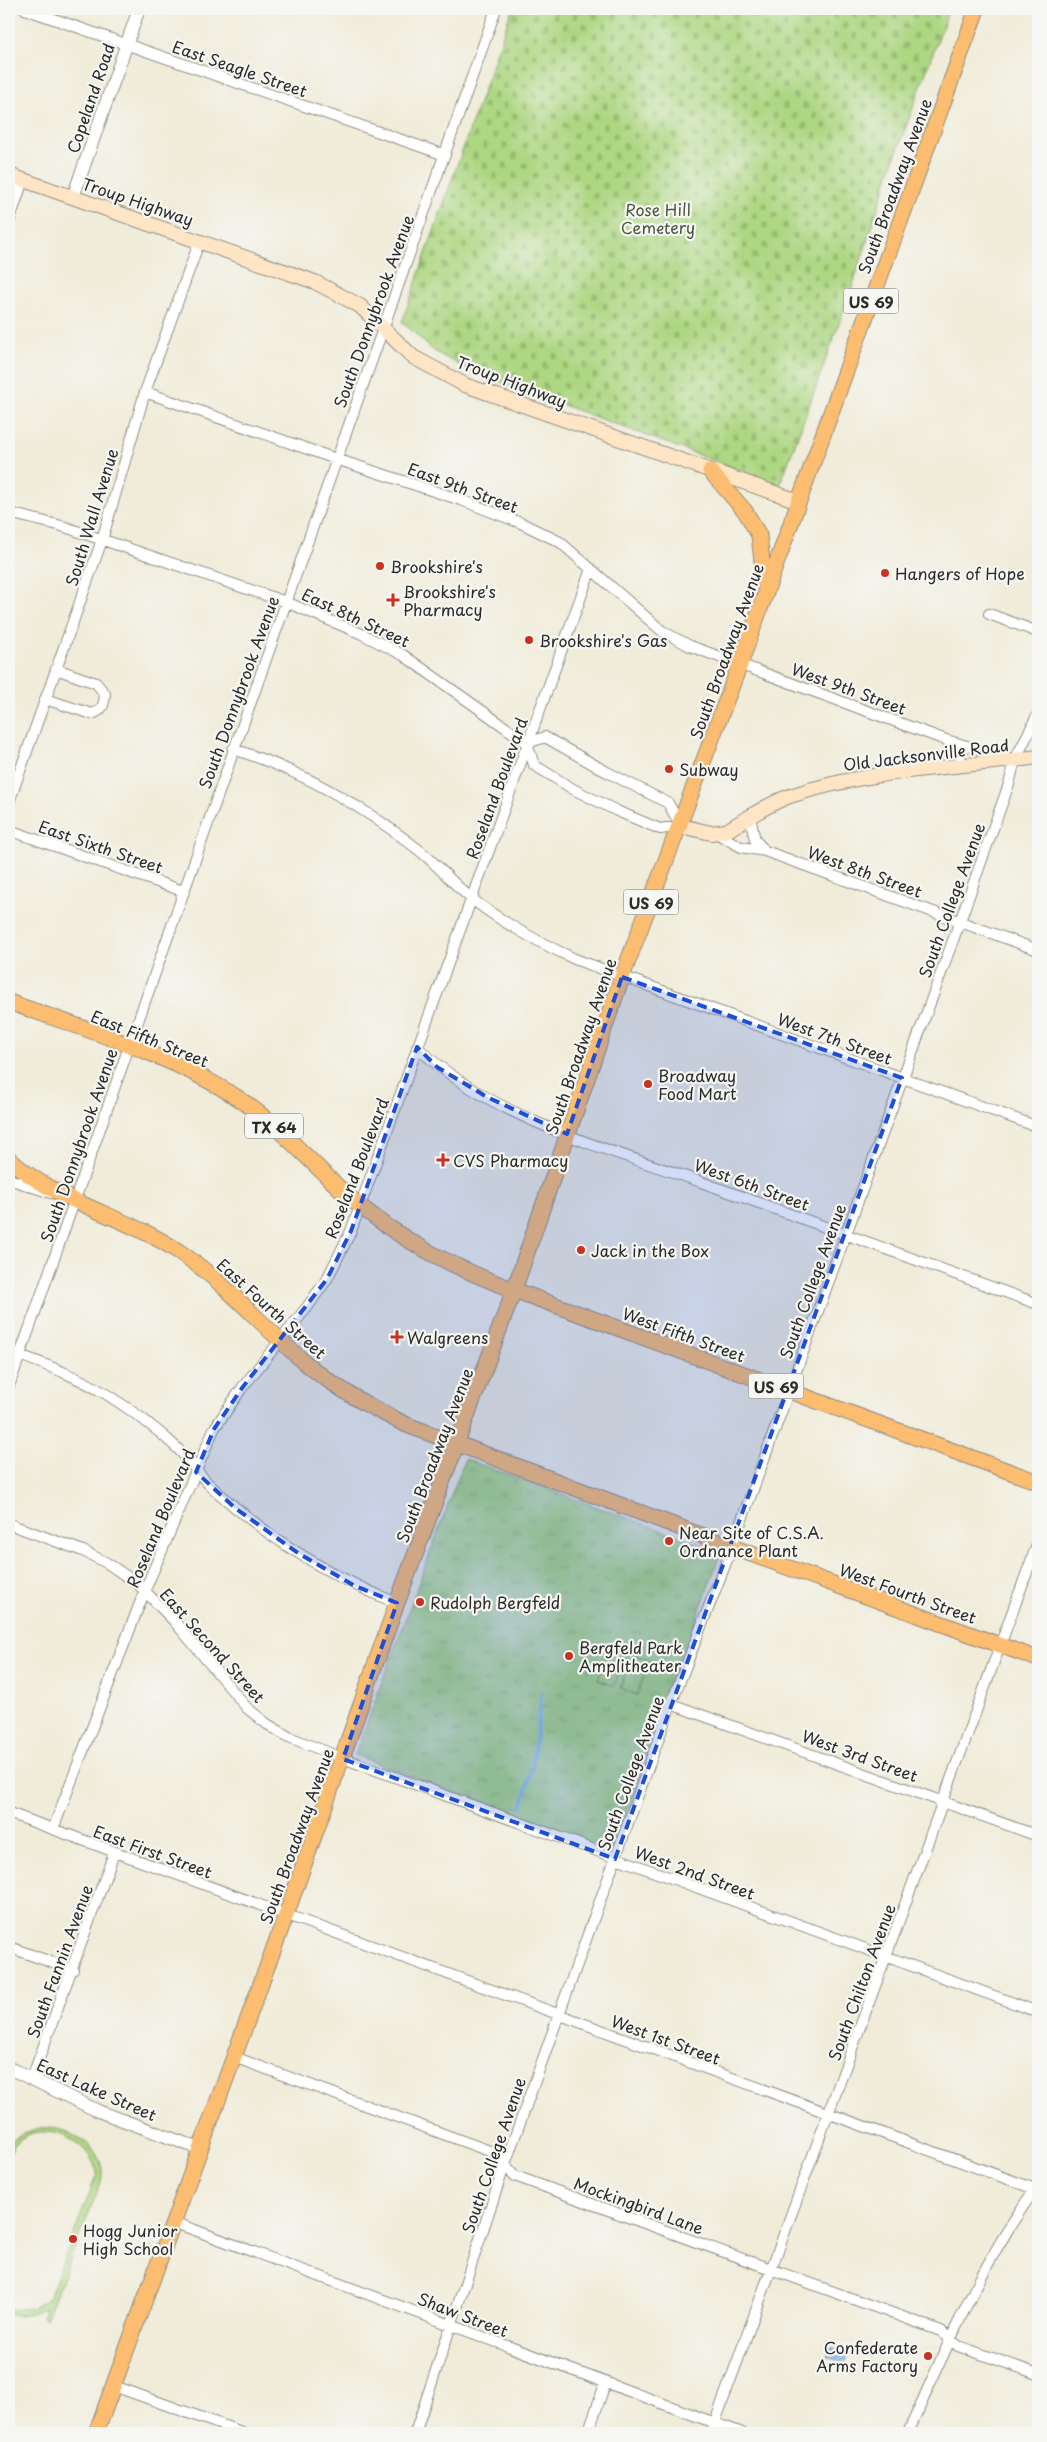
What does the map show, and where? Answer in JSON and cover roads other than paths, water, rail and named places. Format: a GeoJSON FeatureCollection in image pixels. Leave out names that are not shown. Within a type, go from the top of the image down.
{"type":"FeatureCollection","features":[{"type":"Feature","properties":{"kind":"main road","name":"South Broadway Avenue"},"geometry":{"type":"LineString","coordinates":[[96,2433],[343,1759],[397,1603],[514,1290],[622,977],[681,826],[977,9]]}},
{"type":"Feature","properties":{"kind":"main road","name":"Troup Highway"},"geometry":{"type":"LineString","coordinates":[[9,175],[200,240],[332,290],[360,306],[413,357],[465,385],[798,502]]}},
{"type":"Feature","properties":{"kind":"main road"},"geometry":{"type":"LineString","coordinates":[[710,471],[745,511],[759,535],[766,593]]}},
{"type":"Feature","properties":{"kind":"main road","name":"Old Jacksonville Road"},"geometry":{"type":"LineString","coordinates":[[716,833],[726,831],[788,797],[835,783],[881,775],[1038,757]]}},
{"type":"Feature","properties":{"kind":"main road"},"geometry":{"type":"LineString","coordinates":[[681,826],[716,833]]}},
{"type":"Feature","properties":{"kind":"main road","name":"East Fifth Street"},"geometry":{"type":"LineString","coordinates":[[9,1002],[129,1045],[173,1063],[239,1099],[289,1138],[361,1206],[401,1236],[439,1259],[514,1290]]}},
{"type":"Feature","properties":{"kind":"main road","name":"East Fourth Street"},"geometry":{"type":"LineString","coordinates":[[9,1159],[43,1185],[153,1235],[184,1254],[237,1297],[280,1340],[316,1371],[350,1395],[406,1425],[457,1446]]}},
{"type":"Feature","properties":{"kind":"main road","name":"West Fifth Street"},"geometry":{"type":"LineString","coordinates":[[514,1290],[1038,1482]]}},
{"type":"Feature","properties":{"kind":"main road","name":"West Fourth Street"},"geometry":{"type":"LineString","coordinates":[[457,1446],[1038,1659]]}},
{"type":"Feature","properties":{"kind":"street","name":"East Seagle Street"},"geometry":{"type":"LineString","coordinates":[[25,9],[445,155]]}},
{"type":"Feature","properties":{"kind":"street","name":"Copeland Road"},"geometry":{"type":"LineString","coordinates":[[73,197],[139,9]]}},
{"type":"Feature","properties":{"kind":"street","name":"South Donnybrook Avenue"},"geometry":{"type":"LineString","coordinates":[[9,1386],[70,1198],[129,1045],[496,9]]}},
{"type":"Feature","properties":{"kind":"street"},"geometry":{"type":"LineString","coordinates":[[9,222],[23,180]]}},
{"type":"Feature","properties":{"kind":"street","name":"South Wall Avenue"},"geometry":{"type":"LineString","coordinates":[[9,802],[102,540],[145,392],[200,240]]}},
{"type":"Feature","properties":{"kind":"street","name":"East 9th Street"},"geometry":{"type":"LineString","coordinates":[[145,392],[336,459],[461,500],[521,523],[560,542],[662,630],[690,646],[740,664]]}},
{"type":"Feature","properties":{"kind":"street","name":"East 8th Street"},"geometry":{"type":"LineString","coordinates":[[9,513],[62,526],[286,602],[362,634],[403,655],[527,743]]}},
{"type":"Feature","properties":{"kind":"street","name":"Roseland Boulevard"},"geometry":{"type":"LineString","coordinates":[[53,1829],[145,1590],[214,1429],[242,1388],[327,1279],[351,1231],[527,743],[550,687],[591,569]]}},
{"type":"Feature","properties":{"kind":"street"},"geometry":{"type":"LineString","coordinates":[[989,614],[1038,632]]}},
{"type":"Feature","properties":{"kind":"street","name":"West 9th Street"},"geometry":{"type":"LineString","coordinates":[[740,664],[946,740],[1015,760]]}},
{"type":"Feature","properties":{"kind":"street"},"geometry":{"type":"LineString","coordinates":[[46,699],[92,714],[100,711],[104,704],[105,694],[96,683],[56,669]]}},
{"type":"Feature","properties":{"kind":"street","name":"South College Avenue"},"geometry":{"type":"LineString","coordinates":[[416,2433],[505,2164],[558,2015],[671,1704],[732,1547],[844,1233],[960,921],[1009,784],[1015,760],[1038,714]]}},
{"type":"Feature","properties":{"kind":"street"},"geometry":{"type":"LineString","coordinates":[[545,737],[668,803],[681,826],[660,829],[617,811],[573,789],[534,765],[527,743],[545,737]]}},
{"type":"Feature","properties":{"kind":"street"},"geometry":{"type":"LineString","coordinates":[[946,740],[959,751],[962,766]]}},
{"type":"Feature","properties":{"kind":"street","name":"West 7th Street"},"geometry":{"type":"LineString","coordinates":[[233,749],[294,772],[368,813],[420,851],[472,899],[535,940],[577,960],[1038,1127]]}},
{"type":"Feature","properties":{"kind":"street"},"geometry":{"type":"LineString","coordinates":[[750,817],[756,840],[765,851]]}},
{"type":"Feature","properties":{"kind":"street","name":"East Sixth Street"},"geometry":{"type":"LineString","coordinates":[[9,830],[182,891]]}},
{"type":"Feature","properties":{"kind":"street","name":"West 8th Street"},"geometry":{"type":"LineString","coordinates":[[716,833],[741,847],[765,851],[1038,950]]}},
{"type":"Feature","properties":{"kind":"street","name":"West 6th Street"},"geometry":{"type":"LineString","coordinates":[[416,1047],[437,1067],[480,1093],[567,1134],[1038,1304]]}},
{"type":"Feature","properties":{"kind":"street","name":"East Fourth Street"},"geometry":{"type":"LineString","coordinates":[[9,1179],[70,1198]]}},
{"type":"Feature","properties":{"kind":"street"},"geometry":{"type":"LineString","coordinates":[[9,1352],[69,1374],[107,1395],[178,1448],[196,1472],[236,1508],[298,1553],[355,1586],[397,1603]]}},
{"type":"Feature","properties":{"kind":"street","name":"East Second Street"},"geometry":{"type":"LineString","coordinates":[[9,1524],[83,1551],[124,1574],[145,1590],[174,1621],[247,1708],[289,1736],[343,1759]]}},
{"type":"Feature","properties":{"kind":"street","name":"South Chilton Avenue"},"geometry":{"type":"LineString","coordinates":[[713,2428],[1038,1542]]}},
{"type":"Feature","properties":{"kind":"street","name":"West 3rd Street"},"geometry":{"type":"LineString","coordinates":[[671,1704],[1038,1836]]}},
{"type":"Feature","properties":{"kind":"street","name":"West 2nd Street"},"geometry":{"type":"LineString","coordinates":[[343,1759],[1038,2012]]}},
{"type":"Feature","properties":{"kind":"street","name":"East First Street"},"geometry":{"type":"LineString","coordinates":[[9,1813],[286,1915]]}},
{"type":"Feature","properties":{"kind":"street","name":"South Fannin Avenue"},"geometry":{"type":"LineString","coordinates":[[32,2078],[114,1853]]}},
{"type":"Feature","properties":{"kind":"street","name":"West 1st Street"},"geometry":{"type":"LineString","coordinates":[[286,1915],[828,2115],[1037,2187]]}},
{"type":"Feature","properties":{"kind":"street"},"geometry":{"type":"LineString","coordinates":[[9,1946],[72,1970]]}},
{"type":"Feature","properties":{"kind":"street","name":"Mockingbird Lane"},"geometry":{"type":"LineString","coordinates":[[234,2057],[495,2153],[515,2176],[941,2330],[958,2346],[1038,2374]]}},
{"type":"Feature","properties":{"kind":"street","name":"East Lake Street"},"geometry":{"type":"LineString","coordinates":[[9,2068],[98,2111],[200,2149]]}},
{"type":"Feature","properties":{"kind":"street"},"geometry":{"type":"LineString","coordinates":[[908,2433],[986,2265],[1037,2187]]}},
{"type":"Feature","properties":{"kind":"street","name":"Shaw Street"},"geometry":{"type":"LineString","coordinates":[[173,2222],[451,2325],[713,2428],[742,2433]]}},
{"type":"Feature","properties":{"kind":"street"},"geometry":{"type":"LineString","coordinates":[[588,2433],[605,2384]]}},
{"type":"Feature","properties":{"kind":"street"},"geometry":{"type":"LineString","coordinates":[[114,2386],[244,2433]]}},
{"type":"Feature","properties":{"kind":"water"},"geometry":{"type":"Polygon","coordinates":[[[830,2347],[848,2353],[845,2362],[827,2356],[830,2347]]]}},
{"type":"Feature","properties":{"kind":"waterway"},"geometry":{"type":"LineString","coordinates":[[522,1807],[532,1767],[542,1692]]}},
{"type":"Feature","properties":{"kind":"place","name":"Brookshire's"},"geometry":{"type":"Point","coordinates":[380,566]}},
{"type":"Feature","properties":{"kind":"place","name":"Hangers of Hope"},"geometry":{"type":"Point","coordinates":[885,573]}},
{"type":"Feature","properties":{"kind":"place","name":"Brookshire's Pharmacy"},"geometry":{"type":"Point","coordinates":[393,600]}},
{"type":"Feature","properties":{"kind":"place","name":"Brookshire's Gas"},"geometry":{"type":"Point","coordinates":[529,640]}},
{"type":"Feature","properties":{"kind":"place","name":"Subway"},"geometry":{"type":"Point","coordinates":[669,769]}},
{"type":"Feature","properties":{"kind":"place","name":"Broadway Food Mart"},"geometry":{"type":"Point","coordinates":[648,1084]}},
{"type":"Feature","properties":{"kind":"place","name":"CVS Pharmacy"},"geometry":{"type":"Point","coordinates":[443,1160]}},
{"type":"Feature","properties":{"kind":"place","name":"Jack in the Box"},"geometry":{"type":"Point","coordinates":[581,1250]}},
{"type":"Feature","properties":{"kind":"place","name":"Walgreens"},"geometry":{"type":"Point","coordinates":[397,1337]}},
{"type":"Feature","properties":{"kind":"place","name":"Near Site of C.S.A. Ordnance Plant"},"geometry":{"type":"Point","coordinates":[669,1541]}},
{"type":"Feature","properties":{"kind":"place","name":"Rudolph Bergfeld"},"geometry":{"type":"Point","coordinates":[420,1602]}},
{"type":"Feature","properties":{"kind":"place","name":"Bergfeld Park Amplitheater"},"geometry":{"type":"Point","coordinates":[569,1656]}},
{"type":"Feature","properties":{"kind":"place","name":"Hogg Junior High School"},"geometry":{"type":"Point","coordinates":[73,2239]}},
{"type":"Feature","properties":{"kind":"place","name":"Confederate Arms Factory"},"geometry":{"type":"Point","coordinates":[928,2356]}},
{"type":"Feature","properties":{"kind":"park label","name":"Rose Hill Cemetery"},"geometry":{"type":"Point","coordinates":[658,218]}}]}
